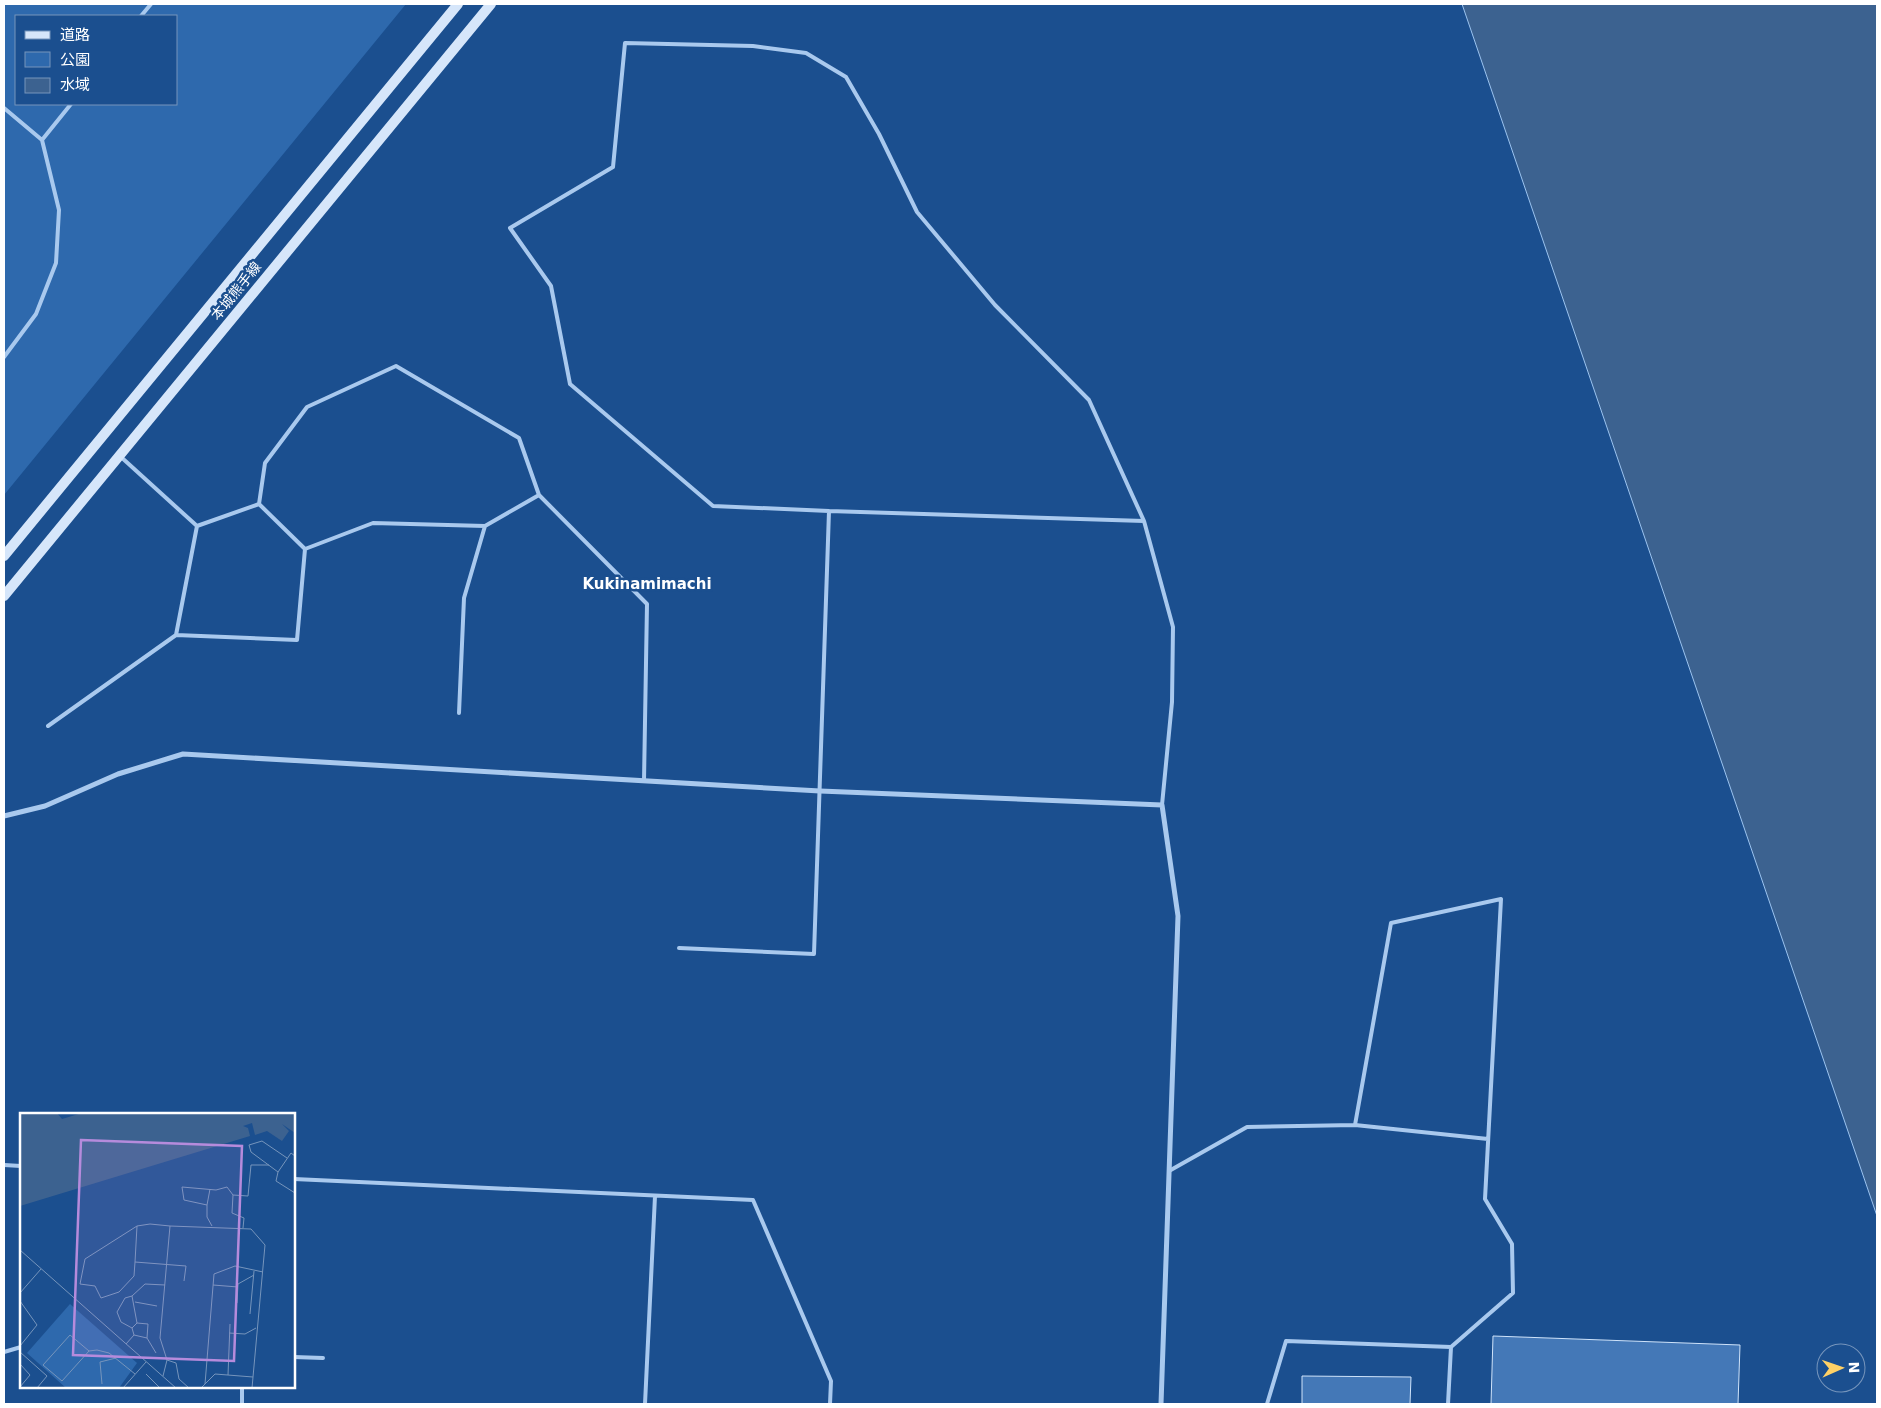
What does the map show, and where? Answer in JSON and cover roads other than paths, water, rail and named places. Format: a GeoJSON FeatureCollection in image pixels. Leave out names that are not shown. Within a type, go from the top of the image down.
{"type":"FeatureCollection","features":[{"type":"Feature","properties":{"kind":"main road","name":"本城熊手線"},"geometry":{"type":"LineString","coordinates":[[4,556],[458,4]]}},
{"type":"Feature","properties":{"kind":"main road","name":"本城熊手線"},"geometry":{"type":"LineString","coordinates":[[4,596],[491,4]]}},
{"type":"Feature","properties":{"kind":"street"},"geometry":{"type":"LineString","coordinates":[[4,816],[45,806],[118,774],[183,754],[820,791],[1162,806],[1178,916],[1161,1404]]}},
{"type":"Feature","properties":{"kind":"lane"},"geometry":{"type":"LineString","coordinates":[[142,15],[151,4]]}},
{"type":"Feature","properties":{"kind":"lane"},"geometry":{"type":"LineString","coordinates":[[1144,521],[713,506],[570,384],[551,286],[510,228],[613,167],[625,43],[753,46],[806,54],[846,77],[879,134],[917,212],[995,305],[1089,400],[1144,521],[1173,627],[1172,702],[1162,806]]}},
{"type":"Feature","properties":{"kind":"lane"},"geometry":{"type":"LineString","coordinates":[[42,140],[70,105]]}},
{"type":"Feature","properties":{"kind":"lane"},"geometry":{"type":"LineString","coordinates":[[4,108],[42,140],[59,210],[56,263],[36,314],[4,357]]}},
{"type":"Feature","properties":{"kind":"lane"},"geometry":{"type":"LineString","coordinates":[[259,504],[265,463],[307,406],[396,366],[520,438],[538,495],[647,604],[644,781]]}},
{"type":"Feature","properties":{"kind":"lane"},"geometry":{"type":"LineString","coordinates":[[119,456],[197,526]]}},
{"type":"Feature","properties":{"kind":"lane"},"geometry":{"type":"LineString","coordinates":[[305,549],[374,523],[485,526],[538,495]]}},
{"type":"Feature","properties":{"kind":"lane"},"geometry":{"type":"LineString","coordinates":[[197,526],[259,504]]}},
{"type":"Feature","properties":{"kind":"lane"},"geometry":{"type":"LineString","coordinates":[[259,504],[305,549]]}},
{"type":"Feature","properties":{"kind":"lane"},"geometry":{"type":"LineString","coordinates":[[679,948],[814,954],[829,511]]}},
{"type":"Feature","properties":{"kind":"lane"},"geometry":{"type":"LineString","coordinates":[[176,635],[197,526]]}},
{"type":"Feature","properties":{"kind":"lane"},"geometry":{"type":"LineString","coordinates":[[459,713],[464,598],[485,526]]}},
{"type":"Feature","properties":{"kind":"lane"},"geometry":{"type":"LineString","coordinates":[[48,726],[176,635],[297,640],[305,549]]}},
{"type":"Feature","properties":{"kind":"lane"},"geometry":{"type":"LineString","coordinates":[[1267,1404],[1286,1340],[1451,1347],[1513,1293],[1512,1244],[1485,1199],[1501,899],[1391,923],[1355,1125]]}},
{"type":"Feature","properties":{"kind":"lane"},"geometry":{"type":"LineString","coordinates":[[1169,1172],[1247,1127],[1355,1125],[1488,1139]]}},
{"type":"Feature","properties":{"kind":"lane"},"geometry":{"type":"LineString","coordinates":[[4,1165],[20,1166]]}},
{"type":"Feature","properties":{"kind":"lane"},"geometry":{"type":"LineString","coordinates":[[295,1179],[753,1200],[831,1381],[830,1404]]}},
{"type":"Feature","properties":{"kind":"lane"},"geometry":{"type":"LineString","coordinates":[[645,1404],[654,1196]]}},
{"type":"Feature","properties":{"kind":"lane"},"geometry":{"type":"LineString","coordinates":[[4,1352],[20,1347]]}},
{"type":"Feature","properties":{"kind":"lane"},"geometry":{"type":"LineString","coordinates":[[1448,1404],[1451,1347]]}},
{"type":"Feature","properties":{"kind":"lane"},"geometry":{"type":"LineString","coordinates":[[295,1357],[323,1358]]}},
{"type":"Feature","properties":{"kind":"lane"},"geometry":{"type":"LineString","coordinates":[[242,1388],[242,1404]]}},
{"type":"Feature","properties":{"kind":"water"},"geometry":{"type":"Polygon","coordinates":[[[1462,4],[1877,4],[1877,1216],[1462,4]]]}},
{"type":"Feature","properties":{"kind":"district","name":"Kukinamimachi"},"geometry":{"type":"Point","coordinates":[647,584]}}]}
